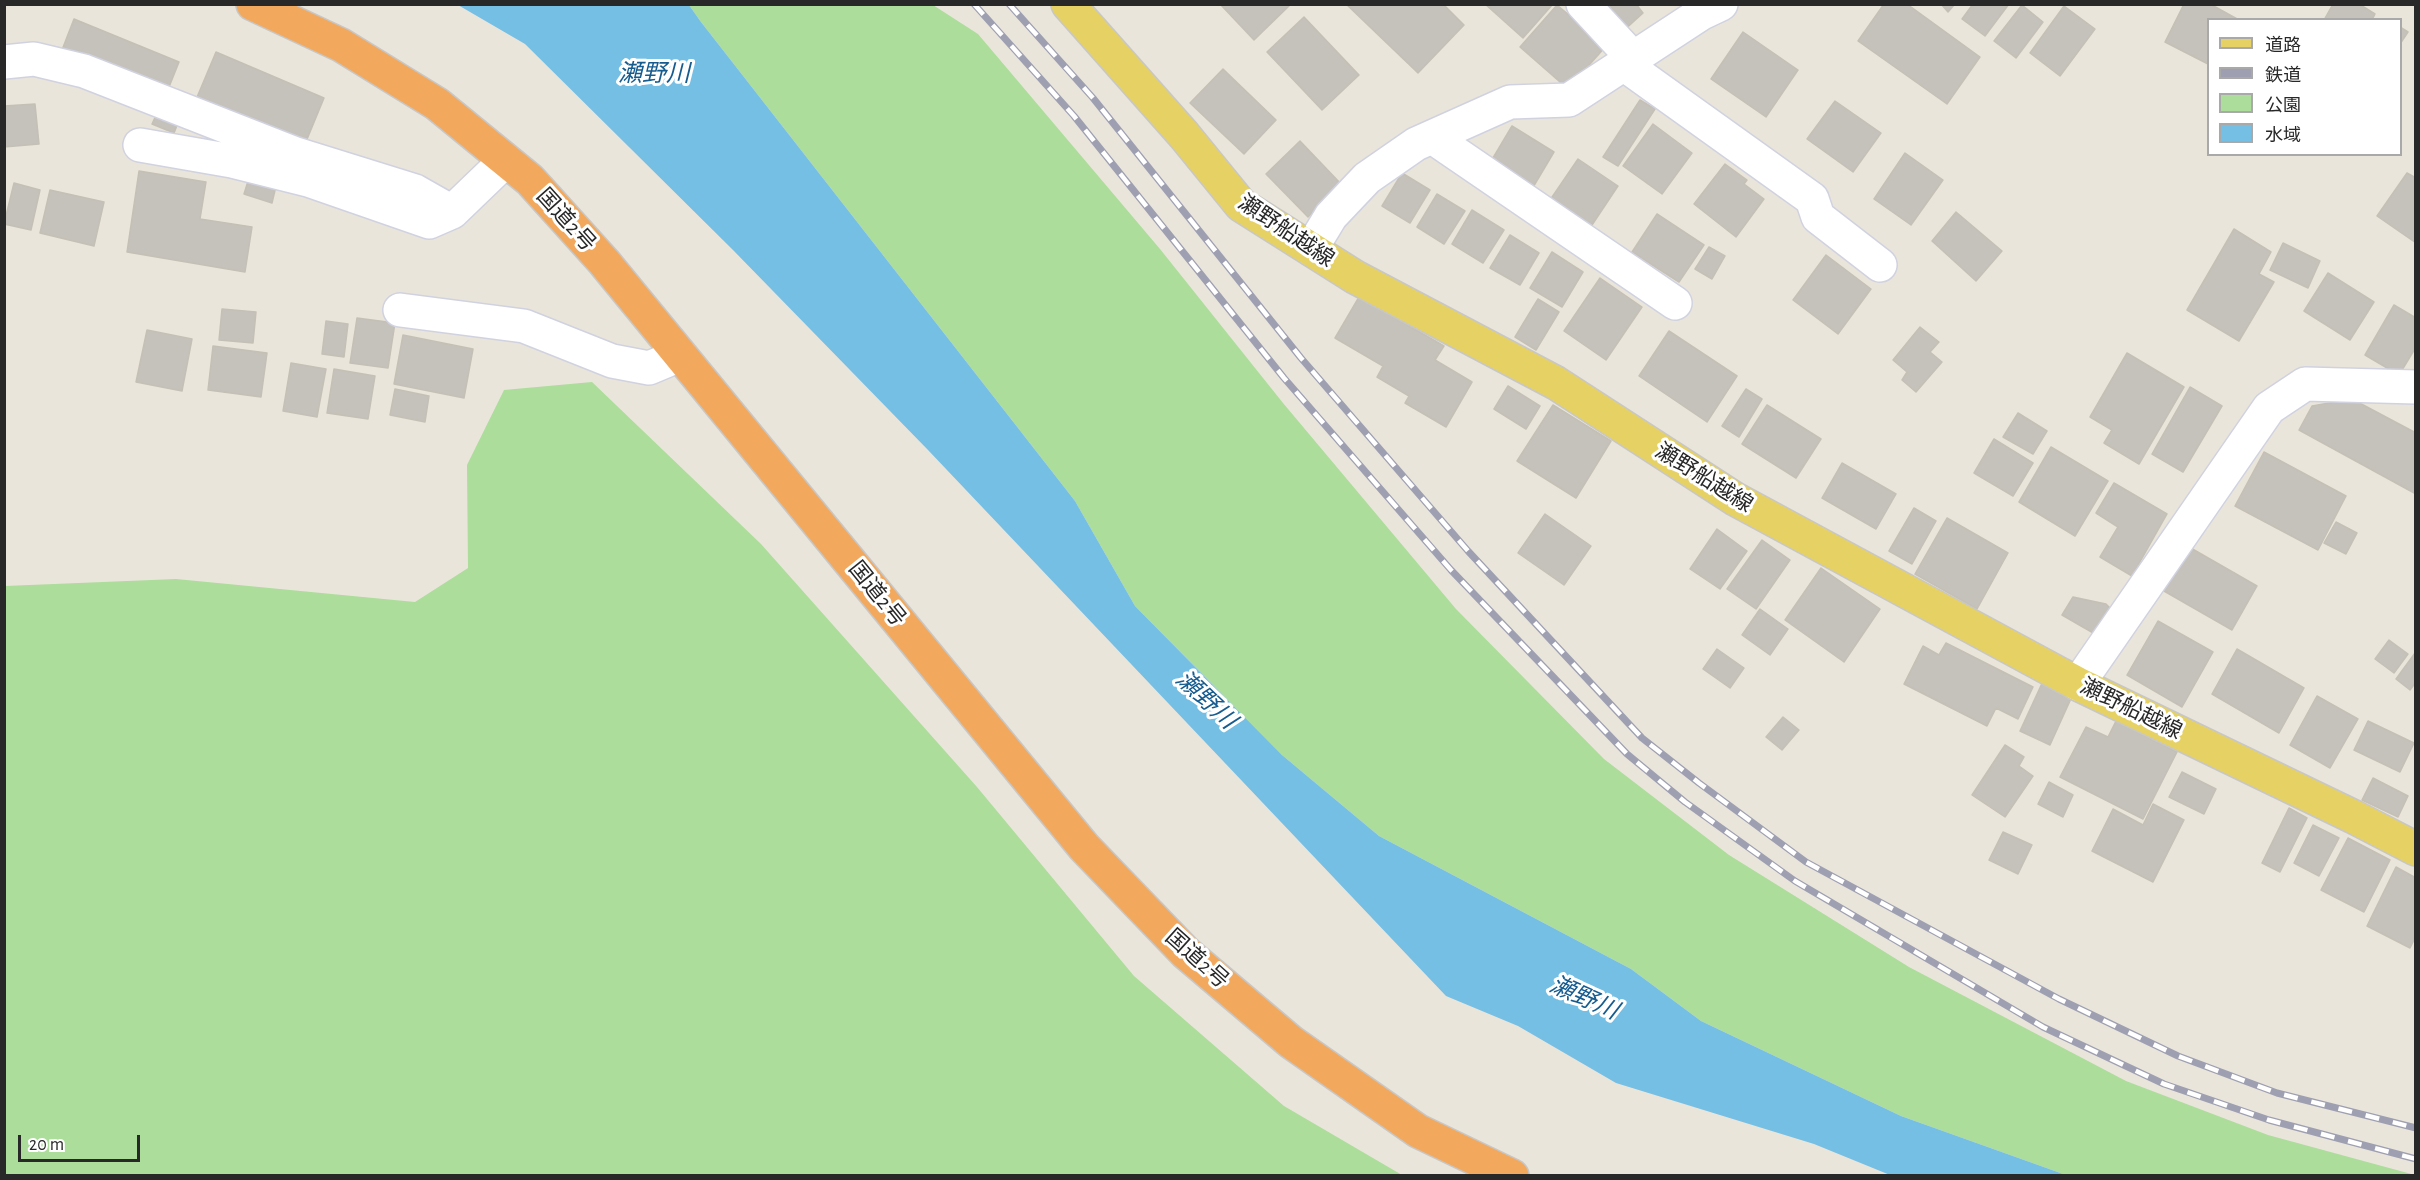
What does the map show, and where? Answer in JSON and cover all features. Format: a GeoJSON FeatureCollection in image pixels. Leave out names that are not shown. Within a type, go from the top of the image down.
{"type":"FeatureCollection","features":[{"type":"Feature","properties":{"kind":"highway","name":"国道2号"},"geometry":{"type":"LineString","coordinates":[[253,4],[341,45],[428,98],[530,180],[604,262],[1084,847],[1186,953],[1291,1042],[1418,1131],[1512,1176]]}},
{"type":"Feature","properties":{"kind":"main road","name":"瀬野船越線"},"geometry":{"type":"LineString","coordinates":[[1068,4],[1184,135],[1241,205],[1355,277],[1556,382],[1735,499],[2078,684],[2354,817],[2415,849]]}},
{"type":"Feature","properties":{"kind":"street"},"geometry":{"type":"LineString","coordinates":[[1583,4],[1629,62],[1812,199],[1818,217],[1880,265]]}},
{"type":"Feature","properties":{"kind":"street"},"geometry":{"type":"LineString","coordinates":[[1311,249],[1331,216],[1367,178],[1416,144],[1510,102],[1569,100],[1721,4]]}},
{"type":"Feature","properties":{"kind":"street"},"geometry":{"type":"LineString","coordinates":[[4,62],[33,59],[84,71],[296,154],[415,191],[452,212]]}},
{"type":"Feature","properties":{"kind":"street"},"geometry":{"type":"LineString","coordinates":[[1432,137],[1675,303]]}},
{"type":"Feature","properties":{"kind":"street"},"geometry":{"type":"LineString","coordinates":[[140,145],[232,161],[308,180],[429,222],[452,212],[505,160]]}},
{"type":"Feature","properties":{"kind":"street"},"geometry":{"type":"LineString","coordinates":[[400,310],[524,326],[612,361],[649,368],[680,355]]}},
{"type":"Feature","properties":{"kind":"street"},"geometry":{"type":"LineString","coordinates":[[2078,684],[2270,408],[2305,384],[2415,387]]}},
{"type":"Feature","properties":{"kind":"green space"},"geometry":{"type":"Polygon","coordinates":[[[689,5],[933,5],[978,34],[1160,249],[1283,403],[1456,609],[1604,759],[1729,855],[1909,967],[2126,1081],[2268,1135],[2415,1175],[2066,1175],[1901,1116],[1701,1021],[1631,969],[1379,836],[1282,755],[1135,606],[1075,501],[689,5]]]}},
{"type":"Feature","properties":{"kind":"green space"},"geometry":{"type":"Polygon","coordinates":[[[592,382],[761,544],[977,787],[1134,976],[1284,1106],[1402,1175],[5,1175],[5,586],[176,579],[415,602],[468,568],[467,465],[504,390],[592,382]]]}},
{"type":"Feature","properties":{"kind":"water","name":"瀬野川"},"geometry":{"type":"Polygon","coordinates":[[[458,5],[689,5],[1075,501],[1135,606],[1282,755],[1379,836],[1631,969],[1701,1021],[1901,1116],[2066,1175],[1890,1175],[1814,1144],[1616,1083],[1518,1026],[1446,996],[928,450],[733,250],[525,44],[458,5]]]}},
{"type":"Feature","properties":{"kind":"building"},"geometry":{"type":"Polygon","coordinates":[[[1220,4],[1290,4],[1290,5],[1254,40],[1220,4]]]}},
{"type":"Feature","properties":{"kind":"building"},"geometry":{"type":"Polygon","coordinates":[[[1346,4],[1443,4],[1464,25],[1418,73],[1346,4]]]}},
{"type":"Feature","properties":{"kind":"building"},"geometry":{"type":"Polygon","coordinates":[[[1485,4],[1553,4],[1523,38],[1485,4]]]}},
{"type":"Feature","properties":{"kind":"building"},"geometry":{"type":"Polygon","coordinates":[[[1596,4],[1636,4],[1643,13],[1621,33],[1596,4]]]}},
{"type":"Feature","properties":{"kind":"building"},"geometry":{"type":"Polygon","coordinates":[[[1884,4],[1907,4],[1980,57],[1947,104],[1858,41],[1884,4]]]}},
{"type":"Feature","properties":{"kind":"building"},"geometry":{"type":"Polygon","coordinates":[[[1941,4],[1955,4],[1948,12],[1941,4]]]}},
{"type":"Feature","properties":{"kind":"building"},"geometry":{"type":"Polygon","coordinates":[[[1973,4],[2009,4],[1985,36],[1962,19],[1973,4]]]}},
{"type":"Feature","properties":{"kind":"building"},"geometry":{"type":"Polygon","coordinates":[[[2184,4],[2210,4],[2235,18],[2207,18],[2207,63],[2165,42],[2184,4]]]}},
{"type":"Feature","properties":{"kind":"building"},"geometry":{"type":"Polygon","coordinates":[[[2333,4],[2359,4],[2375,14],[2373,18],[2325,18],[2333,4]]]}},
{"type":"Feature","properties":{"kind":"building"},"geometry":{"type":"Polygon","coordinates":[[[1557,5],[1606,46],[1568,89],[1520,47],[1557,5]]]}},
{"type":"Feature","properties":{"kind":"building"},"geometry":{"type":"Polygon","coordinates":[[[2022,5],[2043,22],[2016,58],[1994,41],[2022,5]]]}},
{"type":"Feature","properties":{"kind":"building"},"geometry":{"type":"Polygon","coordinates":[[[2064,6],[2095,29],[2060,76],[2030,53],[2064,6]]]}},
{"type":"Feature","properties":{"kind":"building"},"geometry":{"type":"Polygon","coordinates":[[[1304,17],[1359,75],[1322,110],[1267,52],[1304,17]]]}},
{"type":"Feature","properties":{"kind":"building"},"geometry":{"type":"Polygon","coordinates":[[[74,19],[179,62],[167,92],[62,50],[74,19]]]}},
{"type":"Feature","properties":{"kind":"building"},"geometry":{"type":"Polygon","coordinates":[[[2402,28],[2408,32],[2402,41],[2402,28]]]}},
{"type":"Feature","properties":{"kind":"building"},"geometry":{"type":"Polygon","coordinates":[[[1743,32],[1798,70],[1766,117],[1711,79],[1743,32]]]}},
{"type":"Feature","properties":{"kind":"building"},"geometry":{"type":"Polygon","coordinates":[[[216,52],[324,98],[303,149],[195,102],[216,52]]]}},
{"type":"Feature","properties":{"kind":"building"},"geometry":{"type":"Polygon","coordinates":[[[1223,69],[1276,120],[1244,154],[1190,103],[1223,69]]]}},
{"type":"Feature","properties":{"kind":"building"},"geometry":{"type":"Polygon","coordinates":[[[1640,100],[1655,109],[1618,166],[1603,157],[1640,100]]]}},
{"type":"Feature","properties":{"kind":"building"},"geometry":{"type":"Polygon","coordinates":[[[1835,101],[1881,133],[1853,172],[1807,139],[1835,101]]]}},
{"type":"Feature","properties":{"kind":"building"},"geometry":{"type":"Polygon","coordinates":[[[35,104],[39,144],[4,147],[4,106],[35,104]]]}},
{"type":"Feature","properties":{"kind":"building"},"geometry":{"type":"Polygon","coordinates":[[[159,109],[180,118],[174,133],[152,124],[159,109]]]}},
{"type":"Feature","properties":{"kind":"building"},"geometry":{"type":"Polygon","coordinates":[[[1653,124],[1692,153],[1662,194],[1623,166],[1653,124]]]}},
{"type":"Feature","properties":{"kind":"building"},"geometry":{"type":"Polygon","coordinates":[[[1512,126],[1554,152],[1529,194],[1487,168],[1512,126]]]}},
{"type":"Feature","properties":{"kind":"building"},"geometry":{"type":"Polygon","coordinates":[[[1300,141],[1342,185],[1308,217],[1266,174],[1300,141]]]}},
{"type":"Feature","properties":{"kind":"building"},"geometry":{"type":"Polygon","coordinates":[[[1905,153],[1943,180],[1911,225],[1874,199],[1905,153]]]}},
{"type":"Feature","properties":{"kind":"building"},"geometry":{"type":"Polygon","coordinates":[[[1578,159],[1618,186],[1588,231],[1548,203],[1578,159]]]}},
{"type":"Feature","properties":{"kind":"building"},"geometry":{"type":"Polygon","coordinates":[[[1725,164],[1747,180],[1744,184],[1764,199],[1736,237],[1694,204],[1725,164]]]}},
{"type":"Feature","properties":{"kind":"building"},"geometry":{"type":"Polygon","coordinates":[[[139,171],[206,182],[200,219],[252,227],[245,272],[127,252],[139,171]]]}},
{"type":"Feature","properties":{"kind":"building"},"geometry":{"type":"Polygon","coordinates":[[[1402,173],[1430,190],[1410,223],[1382,206],[1402,173]]]}},
{"type":"Feature","properties":{"kind":"building"},"geometry":{"type":"Polygon","coordinates":[[[2407,173],[2416,178],[2416,243],[2377,216],[2407,173]]]}},
{"type":"Feature","properties":{"kind":"building"},"geometry":{"type":"Polygon","coordinates":[[[249,178],[276,186],[272,203],[244,194],[249,178]]]}},
{"type":"Feature","properties":{"kind":"building"},"geometry":{"type":"Polygon","coordinates":[[[14,183],[40,190],[31,230],[4,224],[14,183]]]}},
{"type":"Feature","properties":{"kind":"building"},"geometry":{"type":"Polygon","coordinates":[[[50,190],[104,202],[94,246],[40,233],[50,190]]]}},
{"type":"Feature","properties":{"kind":"building"},"geometry":{"type":"Polygon","coordinates":[[[1437,194],[1465,211],[1444,244],[1417,227],[1437,194]]]}},
{"type":"Feature","properties":{"kind":"building"},"geometry":{"type":"Polygon","coordinates":[[[1472,210],[1504,230],[1483,263],[1452,244],[1472,210]]]}},
{"type":"Feature","properties":{"kind":"building"},"geometry":{"type":"Polygon","coordinates":[[[1956,212],[2002,251],[1976,281],[1932,241],[1956,212]]]}},
{"type":"Feature","properties":{"kind":"building"},"geometry":{"type":"Polygon","coordinates":[[[1657,214],[1704,245],[1679,282],[1632,252],[1657,214]]]}},
{"type":"Feature","properties":{"kind":"building"},"geometry":{"type":"Polygon","coordinates":[[[2234,229],[2271,252],[2259,274],[2274,282],[2239,341],[2187,310],[2234,229]]]}},
{"type":"Feature","properties":{"kind":"building"},"geometry":{"type":"Polygon","coordinates":[[[1510,235],[1539,253],[1520,285],[1490,268],[1510,235]]]}},
{"type":"Feature","properties":{"kind":"building"},"geometry":{"type":"Polygon","coordinates":[[[2283,243],[2320,261],[2308,288],[2270,270],[2283,243]]]}},
{"type":"Feature","properties":{"kind":"building"},"geometry":{"type":"Polygon","coordinates":[[[1709,247],[1725,256],[1712,279],[1695,269],[1709,247]]]}},
{"type":"Feature","properties":{"kind":"building"},"geometry":{"type":"Polygon","coordinates":[[[1552,252],[1583,272],[1562,307],[1530,288],[1552,252]]]}},
{"type":"Feature","properties":{"kind":"building"},"geometry":{"type":"Polygon","coordinates":[[[1826,255],[1871,289],[1838,334],[1793,300],[1826,255]]]}},
{"type":"Feature","properties":{"kind":"building"},"geometry":{"type":"Polygon","coordinates":[[[2328,273],[2374,302],[2350,340],[2304,311],[2328,273]]]}},
{"type":"Feature","properties":{"kind":"building"},"geometry":{"type":"Polygon","coordinates":[[[1600,278],[1642,307],[1606,360],[1564,331],[1600,278]]]}},
{"type":"Feature","properties":{"kind":"building"},"geometry":{"type":"Polygon","coordinates":[[[1359,297],[1444,346],[1435,360],[1472,382],[1446,427],[1405,403],[1409,396],[1377,377],[1383,366],[1335,338],[1359,297]]]}},
{"type":"Feature","properties":{"kind":"building"},"geometry":{"type":"Polygon","coordinates":[[[1538,299],[1559,312],[1536,350],[1515,337],[1538,299]]]}},
{"type":"Feature","properties":{"kind":"building"},"geometry":{"type":"Polygon","coordinates":[[[2394,305],[2416,318],[2416,347],[2399,375],[2365,355],[2394,305]]]}},
{"type":"Feature","properties":{"kind":"building"},"geometry":{"type":"Polygon","coordinates":[[[222,309],[256,312],[253,343],[219,340],[222,309]]]}},
{"type":"Feature","properties":{"kind":"building"},"geometry":{"type":"Polygon","coordinates":[[[357,318],[395,323],[388,368],[350,363],[357,318]]]}},
{"type":"Feature","properties":{"kind":"building"},"geometry":{"type":"Polygon","coordinates":[[[326,321],[348,324],[344,357],[322,354],[326,321]]]}},
{"type":"Feature","properties":{"kind":"building"},"geometry":{"type":"Polygon","coordinates":[[[1920,327],[1939,342],[1930,352],[1942,362],[1916,392],[1902,380],[1907,372],[1893,360],[1920,327]]]}},
{"type":"Feature","properties":{"kind":"building"},"geometry":{"type":"Polygon","coordinates":[[[147,330],[192,339],[182,391],[136,382],[147,330]]]}},
{"type":"Feature","properties":{"kind":"building"},"geometry":{"type":"Polygon","coordinates":[[[1669,331],[1737,376],[1707,422],[1639,376],[1669,331]]]}},
{"type":"Feature","properties":{"kind":"building"},"geometry":{"type":"Polygon","coordinates":[[[403,335],[473,349],[464,398],[394,384],[403,335]]]}},
{"type":"Feature","properties":{"kind":"building"},"geometry":{"type":"Polygon","coordinates":[[[213,346],[267,353],[261,397],[208,390],[213,346]]]}},
{"type":"Feature","properties":{"kind":"building"},"geometry":{"type":"Polygon","coordinates":[[[2127,353],[2184,387],[2139,464],[2104,443],[2112,430],[2090,417],[2127,353]]]}},
{"type":"Feature","properties":{"kind":"building"},"geometry":{"type":"Polygon","coordinates":[[[291,363],[326,369],[317,417],[283,411],[291,363]]]}},
{"type":"Feature","properties":{"kind":"building"},"geometry":{"type":"Polygon","coordinates":[[[334,369],[375,376],[368,419],[327,413],[334,369]]]}},
{"type":"Feature","properties":{"kind":"building"},"geometry":{"type":"Polygon","coordinates":[[[1508,386],[1540,406],[1526,429],[1494,409],[1508,386]]]}},
{"type":"Feature","properties":{"kind":"building"},"geometry":{"type":"Polygon","coordinates":[[[2190,387],[2222,406],[2183,472],[2152,454],[2190,387]]]}},
{"type":"Feature","properties":{"kind":"building"},"geometry":{"type":"Polygon","coordinates":[[[395,389],[429,396],[425,422],[390,415],[395,389]]]}},
{"type":"Feature","properties":{"kind":"building"},"geometry":{"type":"Polygon","coordinates":[[[1746,389],[1762,399],[1739,437],[1722,426],[1746,389]]]}},
{"type":"Feature","properties":{"kind":"building"},"geometry":{"type":"Polygon","coordinates":[[[2352,399],[2416,433],[2416,494],[2299,430],[2312,406],[2352,399]]]}},
{"type":"Feature","properties":{"kind":"building"},"geometry":{"type":"Polygon","coordinates":[[[1553,405],[1611,441],[1576,498],[1517,461],[1553,405]]]}},
{"type":"Feature","properties":{"kind":"building"},"geometry":{"type":"Polygon","coordinates":[[[1767,405],[1821,439],[1796,478],[1742,444],[1767,405]]]}},
{"type":"Feature","properties":{"kind":"building"},"geometry":{"type":"Polygon","coordinates":[[[2018,413],[2047,431],[2033,454],[2003,437],[2018,413]]]}},
{"type":"Feature","properties":{"kind":"building"},"geometry":{"type":"Polygon","coordinates":[[[1994,439],[2033,463],[2013,496],[1974,473],[1994,439]]]}},
{"type":"Feature","properties":{"kind":"building"},"geometry":{"type":"Polygon","coordinates":[[[2051,447],[2108,481],[2075,536],[2019,502],[2051,447]]]}},
{"type":"Feature","properties":{"kind":"building"},"geometry":{"type":"Polygon","coordinates":[[[2264,452],[2346,496],[2318,550],[2235,506],[2264,452]]]}},
{"type":"Feature","properties":{"kind":"building"},"geometry":{"type":"Polygon","coordinates":[[[1842,463],[1896,494],[1876,529],[1822,498],[1842,463]]]}},
{"type":"Feature","properties":{"kind":"building"},"geometry":{"type":"Polygon","coordinates":[[[2114,483],[2167,514],[2132,576],[2100,557],[2118,527],[2096,513],[2114,483]]]}},
{"type":"Feature","properties":{"kind":"building"},"geometry":{"type":"Polygon","coordinates":[[[1914,508],[1936,521],[1912,564],[1889,551],[1914,508]]]}},
{"type":"Feature","properties":{"kind":"building"},"geometry":{"type":"Polygon","coordinates":[[[1545,514],[1591,546],[1564,585],[1518,553],[1545,514]]]}},
{"type":"Feature","properties":{"kind":"building"},"geometry":{"type":"Polygon","coordinates":[[[1947,518],[2008,553],[1977,609],[1915,574],[1947,518]]]}},
{"type":"Feature","properties":{"kind":"building"},"geometry":{"type":"Polygon","coordinates":[[[2336,522],[2357,533],[2346,554],[2324,543],[2336,522]]]}},
{"type":"Feature","properties":{"kind":"building"},"geometry":{"type":"Polygon","coordinates":[[[1717,529],[1747,551],[1720,589],[1690,569],[1717,529]]]}},
{"type":"Feature","properties":{"kind":"building"},"geometry":{"type":"Polygon","coordinates":[[[1762,540],[1790,560],[1756,609],[1727,589],[1762,540]]]}},
{"type":"Feature","properties":{"kind":"building"},"geometry":{"type":"Polygon","coordinates":[[[2189,547],[2257,586],[2232,630],[2164,591],[2189,547]]]}},
{"type":"Feature","properties":{"kind":"building"},"geometry":{"type":"Polygon","coordinates":[[[1821,568],[1880,609],[1844,662],[1785,620],[1821,568]]]}},
{"type":"Feature","properties":{"kind":"building"},"geometry":{"type":"Polygon","coordinates":[[[2073,597],[2106,604],[2110,608],[2095,634],[2062,615],[2073,597]]]}},
{"type":"Feature","properties":{"kind":"building"},"geometry":{"type":"Polygon","coordinates":[[[1760,609],[1788,629],[1770,655],[1742,635],[1760,609]]]}},
{"type":"Feature","properties":{"kind":"building"},"geometry":{"type":"Polygon","coordinates":[[[2158,621],[2213,652],[2182,707],[2127,675],[2158,621]]]}},
{"type":"Feature","properties":{"kind":"building"},"geometry":{"type":"Polygon","coordinates":[[[2389,640],[2408,654],[2394,673],[2375,659],[2389,640]]]}},
{"type":"Feature","properties":{"kind":"building"},"geometry":{"type":"Polygon","coordinates":[[[1946,643],[2033,687],[2018,719],[1996,708],[1987,726],[1904,684],[1923,646],[1939,655],[1946,643]]]}},
{"type":"Feature","properties":{"kind":"building"},"geometry":{"type":"Polygon","coordinates":[[[1717,649],[1744,668],[1730,688],[1703,669],[1717,649]]]}},
{"type":"Feature","properties":{"kind":"building"},"geometry":{"type":"Polygon","coordinates":[[[2237,649],[2304,688],[2279,733],[2212,694],[2237,649]]]}},
{"type":"Feature","properties":{"kind":"building"},"geometry":{"type":"Polygon","coordinates":[[[2415,653],[2416,682],[2410,690],[2396,679],[2415,653]]]}},
{"type":"Feature","properties":{"kind":"building"},"geometry":{"type":"Polygon","coordinates":[[[2044,679],[2074,692],[2050,745],[2020,731],[2044,679]]]}},
{"type":"Feature","properties":{"kind":"building"},"geometry":{"type":"Polygon","coordinates":[[[2317,696],[2358,719],[2330,768],[2290,745],[2317,696]]]}},
{"type":"Feature","properties":{"kind":"building"},"geometry":{"type":"Polygon","coordinates":[[[1783,717],[1799,730],[1782,750],[1766,737],[1783,717]]]}},
{"type":"Feature","properties":{"kind":"building"},"geometry":{"type":"Polygon","coordinates":[[[2116,721],[2177,752],[2143,819],[2060,777],[2086,727],[2108,737],[2116,721]]]}},
{"type":"Feature","properties":{"kind":"building"},"geometry":{"type":"Polygon","coordinates":[[[2368,721],[2414,743],[2400,772],[2354,750],[2368,721]]]}},
{"type":"Feature","properties":{"kind":"building"},"geometry":{"type":"Polygon","coordinates":[[[2005,745],[2024,757],[2019,766],[2033,776],[2005,817],[1972,795],[2005,745]]]}},
{"type":"Feature","properties":{"kind":"building"},"geometry":{"type":"Polygon","coordinates":[[[2182,772],[2216,789],[2204,814],[2169,797],[2182,772]]]}},
{"type":"Feature","properties":{"kind":"building"},"geometry":{"type":"Polygon","coordinates":[[[2373,778],[2408,796],[2398,817],[2362,800],[2373,778]]]}},
{"type":"Feature","properties":{"kind":"building"},"geometry":{"type":"Polygon","coordinates":[[[2049,782],[2073,795],[2063,817],[2038,804],[2049,782]]]}},
{"type":"Feature","properties":{"kind":"building"},"geometry":{"type":"Polygon","coordinates":[[[2153,804],[2184,820],[2153,882],[2092,851],[2113,809],[2143,825],[2153,804]]]}},
{"type":"Feature","properties":{"kind":"building"},"geometry":{"type":"Polygon","coordinates":[[[2289,808],[2307,818],[2280,872],[2262,863],[2289,808]]]}},
{"type":"Feature","properties":{"kind":"building"},"geometry":{"type":"Polygon","coordinates":[[[2313,825],[2339,838],[2319,876],[2294,863],[2313,825]]]}},
{"type":"Feature","properties":{"kind":"building"},"geometry":{"type":"Polygon","coordinates":[[[2003,832],[2032,845],[2018,874],[1989,860],[2003,832]]]}},
{"type":"Feature","properties":{"kind":"building"},"geometry":{"type":"Polygon","coordinates":[[[2348,838],[2390,860],[2364,912],[2321,890],[2348,838]]]}},
{"type":"Feature","properties":{"kind":"building"},"geometry":{"type":"Polygon","coordinates":[[[2396,867],[2416,878],[2416,936],[2410,948],[2367,926],[2396,867]]]}},
{"type":"Feature","properties":{"kind":"railway"},"geometry":{"type":"LineString","coordinates":[[974,4],[1074,116],[1284,378],[1451,570],[1627,754],[1685,802],[1795,881],[2043,1027],[2164,1084],[2269,1120],[2416,1159]]}},
{"type":"Feature","properties":{"kind":"railway"},"geometry":{"type":"LineString","coordinates":[[1009,4],[1093,98],[1301,358],[1468,551],[1642,738],[1806,862],[2059,999],[2178,1056],[2277,1093],[2416,1128]]}}]}
